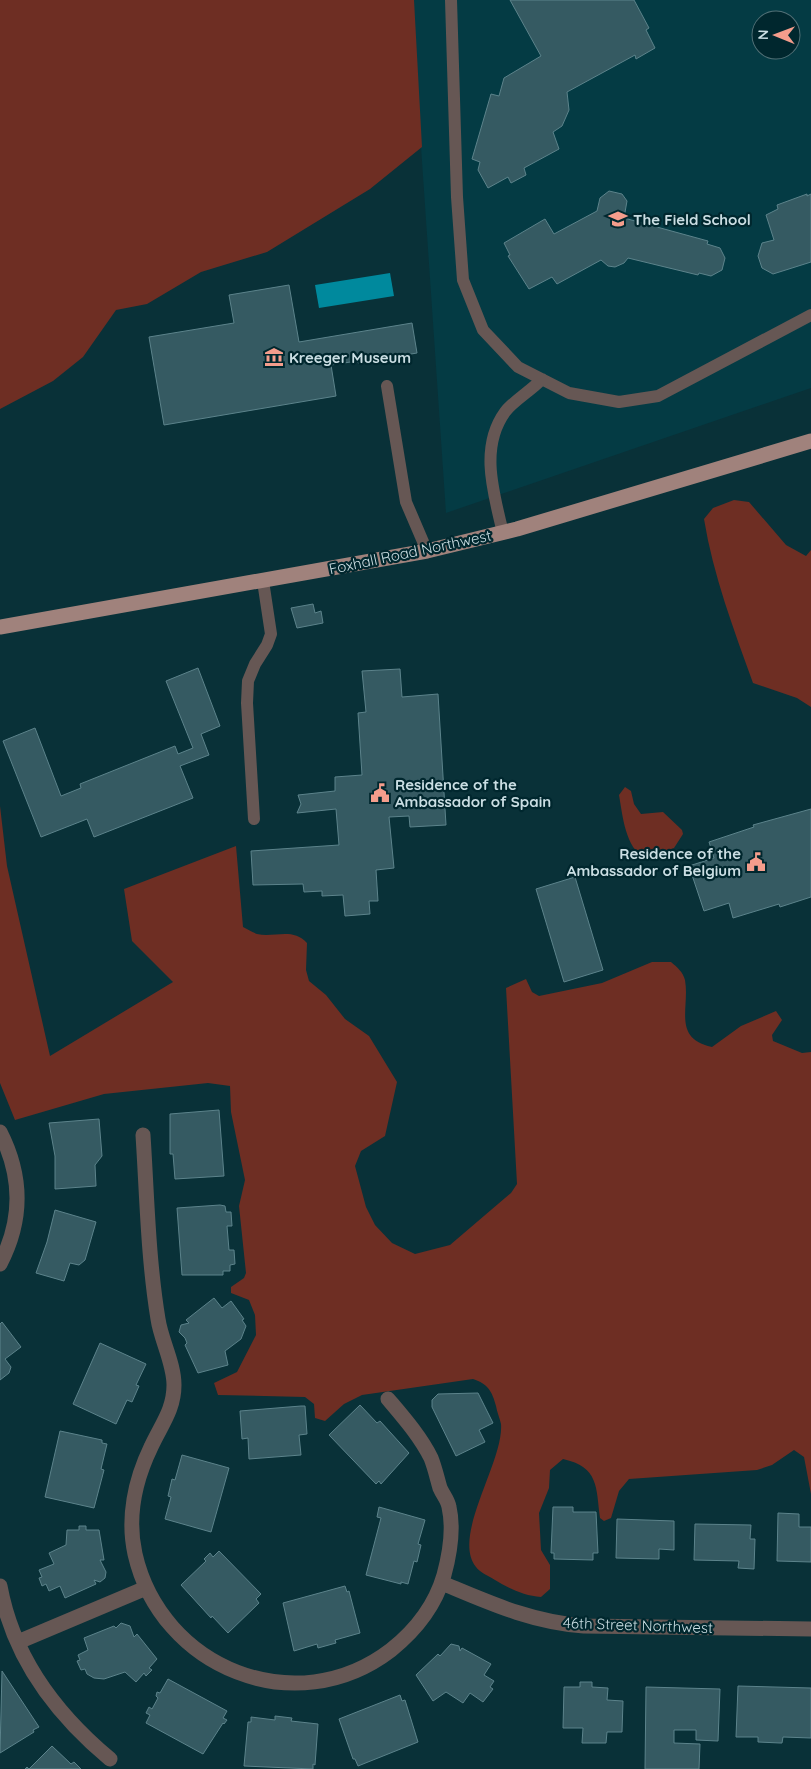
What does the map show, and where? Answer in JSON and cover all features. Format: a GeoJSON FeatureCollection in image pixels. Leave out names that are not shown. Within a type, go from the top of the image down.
{"type":"FeatureCollection","features":[{"type":"Feature","properties":{"kind":"main road","name":"Foxhall Road Northwest"},"geometry":{"type":"LineString","coordinates":[[0,627],[427,551],[503,532],[811,441]]}},
{"type":"Feature","properties":{"kind":"street"},"geometry":{"type":"LineString","coordinates":[[0,1132],[15,1167],[18,1198],[14,1229],[0,1264]]}},
{"type":"Feature","properties":{"kind":"street"},"geometry":{"type":"LineString","coordinates":[[142,1135],[158,1320],[174,1381],[173,1403],[166,1424],[142,1466],[133,1506],[133,1547],[146,1588],[170,1626],[206,1657],[231,1671],[256,1679],[294,1684],[334,1678],[366,1666],[385,1655],[417,1626],[430,1609],[442,1583],[450,1545],[449,1504],[425,1448],[411,1426],[388,1399]]}},
{"type":"Feature","properties":{"kind":"street","name":"46th Street Northwest"},"geometry":{"type":"LineString","coordinates":[[442,1583],[517,1614],[550,1622],[584,1626],[811,1629]]}},
{"type":"Feature","properties":{"kind":"street"},"geometry":{"type":"LineString","coordinates":[[0,1586],[18,1642],[32,1672],[58,1710],[86,1740],[110,1759]]}},
{"type":"Feature","properties":{"kind":"street"},"geometry":{"type":"LineString","coordinates":[[18,1642],[146,1588]]}},
{"type":"Feature","properties":{"kind":"lane"},"geometry":{"type":"LineString","coordinates":[[451,0],[457,197],[463,280],[483,330],[518,366],[569,393],[619,402],[658,396],[811,316]]}},
{"type":"Feature","properties":{"kind":"lane"},"geometry":{"type":"LineString","coordinates":[[503,532],[492,487],[490,445],[505,412],[542,379]]}},
{"type":"Feature","properties":{"kind":"lane"},"geometry":{"type":"LineString","coordinates":[[387,386],[406,502],[427,551]]}},
{"type":"Feature","properties":{"kind":"lane"},"geometry":{"type":"LineString","coordinates":[[254,819],[246,703],[248,681],[255,664],[268,645],[270,634],[263,581]]}},
{"type":"Feature","properties":{"kind":"shaded area"},"geometry":{"type":"Polygon","coordinates":[[[0,0],[414,0],[422,147],[370,189],[267,252],[201,272],[147,304],[116,310],[83,357],[53,381],[0,409],[0,0]]]}},
{"type":"Feature","properties":{"kind":"shaded area","name":"The Field School"},"geometry":{"type":"Polygon","coordinates":[[[411,0],[811,0],[811,388],[446,513],[411,0]]]}},
{"type":"Feature","properties":{"kind":"shaded area"},"geometry":{"type":"Polygon","coordinates":[[[734,500],[749,502],[786,545],[806,556],[811,550],[811,707],[797,698],[753,683],[718,582],[704,519],[713,508],[734,500]]]}},
{"type":"Feature","properties":{"kind":"shaded area"},"geometry":{"type":"Polygon","coordinates":[[[625,787],[631,791],[634,804],[641,814],[663,812],[682,830],[683,834],[674,848],[645,860],[638,854],[629,839],[624,822],[619,795],[625,787]]]}},
{"type":"Feature","properties":{"kind":"shaded area"},"geometry":{"type":"Polygon","coordinates":[[[0,806],[7,866],[50,1056],[173,982],[132,941],[124,889],[236,846],[243,927],[263,935],[296,935],[307,943],[306,970],[309,981],[326,995],[345,1019],[369,1036],[397,1082],[385,1136],[361,1151],[355,1166],[366,1207],[375,1225],[392,1243],[415,1254],[450,1245],[511,1193],[517,1184],[506,988],[526,979],[532,992],[539,996],[602,983],[652,962],[671,962],[678,968],[685,980],[685,1021],[687,1029],[692,1037],[700,1043],[712,1047],[741,1026],[776,1011],[782,1020],[772,1035],[773,1041],[802,1053],[811,1052],[811,1494],[804,1457],[794,1450],[772,1465],[757,1470],[629,1479],[619,1491],[611,1518],[604,1521],[600,1518],[594,1480],[583,1467],[563,1459],[550,1470],[549,1488],[539,1513],[541,1550],[550,1565],[550,1589],[541,1597],[535,1596],[511,1589],[477,1569],[470,1554],[470,1537],[474,1518],[500,1440],[501,1424],[493,1396],[482,1383],[473,1379],[362,1395],[344,1404],[325,1421],[315,1418],[314,1404],[305,1397],[218,1395],[214,1383],[237,1372],[256,1335],[255,1315],[249,1300],[231,1293],[231,1287],[244,1278],[246,1273],[239,1206],[245,1180],[231,1112],[230,1086],[208,1083],[104,1094],[15,1120],[0,1083],[0,806]]]}},
{"type":"Feature","properties":{"kind":"water"},"geometry":{"type":"Polygon","coordinates":[[[390,273],[394,296],[319,308],[315,285],[390,273]]]}},
{"type":"Feature","properties":{"kind":"building"},"geometry":{"type":"Polygon","coordinates":[[[510,0],[634,0],[649,28],[646,30],[655,48],[636,59],[635,55],[567,92],[569,110],[562,126],[553,132],[559,149],[524,168],[526,175],[511,183],[508,177],[488,188],[478,170],[480,162],[472,159],[491,94],[499,96],[504,78],[541,56],[510,0]]]}},
{"type":"Feature","properties":{"kind":"building"},"geometry":{"type":"Polygon","coordinates":[[[609,191],[622,194],[627,201],[624,218],[708,241],[707,244],[720,248],[725,258],[722,270],[711,276],[699,273],[698,275],[628,258],[624,263],[615,267],[608,266],[601,260],[557,284],[552,277],[529,289],[508,256],[510,255],[504,243],[545,219],[554,234],[597,211],[600,198],[609,191]]]}},
{"type":"Feature","properties":{"kind":"building"},"geometry":{"type":"Polygon","coordinates":[[[807,194],[807,196],[811,194],[811,262],[773,274],[762,268],[758,256],[762,243],[774,240],[766,215],[778,209],[777,205],[807,194]]]}},
{"type":"Feature","properties":{"kind":"building","name":"Kreeger Museum"},"geometry":{"type":"Polygon","coordinates":[[[289,285],[299,342],[412,323],[417,353],[358,363],[357,361],[331,365],[336,396],[164,425],[149,337],[234,323],[229,295],[289,285]]]}},
{"type":"Feature","properties":{"kind":"building"},"geometry":{"type":"Polygon","coordinates":[[[313,604],[315,613],[321,611],[323,623],[297,628],[291,608],[313,604]]]}},
{"type":"Feature","properties":{"kind":"building"},"geometry":{"type":"Polygon","coordinates":[[[198,668],[220,726],[201,734],[209,755],[180,766],[193,798],[94,837],[87,819],[41,837],[3,741],[35,728],[61,796],[81,788],[80,784],[175,746],[178,754],[193,748],[166,681],[198,668]]]}},
{"type":"Feature","properties":{"kind":"building","name":"Residence of the Ambassador of Spain"},"geometry":{"type":"Polygon","coordinates":[[[400,669],[402,697],[438,694],[446,825],[410,827],[409,816],[389,817],[394,868],[376,870],[378,901],[369,901],[370,914],[345,916],[343,895],[322,896],[322,891],[304,892],[303,884],[253,885],[251,851],[339,845],[336,809],[297,813],[301,804],[298,795],[335,791],[335,777],[362,775],[358,713],[366,712],[362,671],[400,669]]]}},
{"type":"Feature","properties":{"kind":"building","name":"Residence of the Ambassador of Belgium"},"geometry":{"type":"Polygon","coordinates":[[[811,809],[811,897],[780,907],[779,904],[733,918],[729,903],[704,911],[689,866],[714,858],[709,842],[754,827],[753,825],[811,809]]]}},
{"type":"Feature","properties":{"kind":"building"},"geometry":{"type":"Polygon","coordinates":[[[575,877],[603,970],[564,982],[536,889],[575,877]]]}},
{"type":"Feature","properties":{"kind":"building"},"geometry":{"type":"Polygon","coordinates":[[[219,1110],[224,1176],[175,1179],[173,1154],[170,1154],[170,1114],[219,1110]]]}},
{"type":"Feature","properties":{"kind":"building"},"geometry":{"type":"Polygon","coordinates":[[[99,1119],[102,1156],[95,1165],[96,1186],[55,1189],[55,1156],[49,1123],[99,1119]]]}},
{"type":"Feature","properties":{"kind":"building"},"geometry":{"type":"Polygon","coordinates":[[[225,1206],[226,1212],[231,1212],[232,1226],[227,1226],[229,1250],[234,1250],[235,1264],[230,1265],[230,1271],[223,1271],[223,1275],[182,1275],[177,1208],[225,1206]]]}},
{"type":"Feature","properties":{"kind":"building"},"geometry":{"type":"Polygon","coordinates":[[[55,1210],[96,1222],[85,1260],[79,1265],[70,1263],[64,1281],[36,1273],[47,1242],[55,1210]]]}},
{"type":"Feature","properties":{"kind":"building"},"geometry":{"type":"Polygon","coordinates":[[[214,1298],[222,1308],[231,1301],[244,1319],[242,1320],[246,1326],[241,1339],[225,1351],[228,1365],[198,1373],[185,1345],[187,1343],[185,1338],[179,1332],[181,1325],[189,1323],[186,1320],[214,1298]]]}},
{"type":"Feature","properties":{"kind":"building"},"geometry":{"type":"Polygon","coordinates":[[[2,1322],[21,1347],[5,1359],[11,1367],[9,1373],[0,1380],[0,1324],[2,1322]]]}},
{"type":"Feature","properties":{"kind":"building"},"geometry":{"type":"Polygon","coordinates":[[[100,1343],[146,1364],[136,1385],[139,1386],[132,1402],[127,1400],[116,1424],[73,1404],[100,1343]]]}},
{"type":"Feature","properties":{"kind":"building"},"geometry":{"type":"Polygon","coordinates":[[[478,1393],[493,1423],[479,1430],[485,1442],[456,1456],[432,1407],[432,1400],[438,1394],[478,1393]]]}},
{"type":"Feature","properties":{"kind":"building"},"geometry":{"type":"Polygon","coordinates":[[[360,1405],[377,1423],[380,1421],[409,1453],[381,1484],[379,1481],[376,1484],[329,1435],[360,1405]]]}},
{"type":"Feature","properties":{"kind":"building"},"geometry":{"type":"Polygon","coordinates":[[[305,1406],[307,1434],[299,1435],[301,1455],[249,1459],[248,1438],[242,1439],[240,1411],[305,1406]]]}},
{"type":"Feature","properties":{"kind":"building"},"geometry":{"type":"Polygon","coordinates":[[[60,1431],[102,1440],[102,1443],[107,1444],[101,1469],[104,1470],[94,1508],[45,1497],[60,1431]]]}},
{"type":"Feature","properties":{"kind":"building"},"geometry":{"type":"Polygon","coordinates":[[[182,1455],[229,1468],[211,1532],[165,1519],[171,1497],[168,1496],[172,1479],[175,1480],[182,1455]]]}},
{"type":"Feature","properties":{"kind":"building"},"geometry":{"type":"Polygon","coordinates":[[[379,1507],[425,1520],[418,1544],[421,1545],[417,1562],[414,1561],[408,1584],[366,1575],[381,1518],[377,1517],[379,1507]]]}},
{"type":"Feature","properties":{"kind":"building"},"geometry":{"type":"Polygon","coordinates":[[[553,1507],[573,1507],[573,1512],[596,1512],[598,1553],[593,1553],[593,1560],[554,1559],[554,1553],[551,1553],[553,1507]]]}},
{"type":"Feature","properties":{"kind":"building"},"geometry":{"type":"Polygon","coordinates":[[[778,1513],[799,1514],[799,1527],[811,1527],[811,1562],[777,1561],[778,1513]]]}},
{"type":"Feature","properties":{"kind":"building"},"geometry":{"type":"Polygon","coordinates":[[[617,1519],[674,1521],[674,1550],[659,1549],[659,1559],[616,1558],[617,1519]]]}},
{"type":"Feature","properties":{"kind":"building"},"geometry":{"type":"Polygon","coordinates":[[[695,1524],[751,1525],[750,1539],[755,1539],[754,1569],[738,1568],[739,1561],[694,1560],[695,1524]]]}},
{"type":"Feature","properties":{"kind":"building"},"geometry":{"type":"Polygon","coordinates":[[[79,1526],[86,1526],[86,1530],[99,1530],[104,1560],[100,1560],[106,1572],[105,1578],[100,1582],[94,1580],[96,1584],[65,1598],[60,1586],[49,1591],[46,1584],[42,1586],[39,1578],[42,1577],[39,1570],[54,1564],[49,1553],[66,1545],[67,1530],[79,1530],[79,1526]]]}},
{"type":"Feature","properties":{"kind":"building"},"geometry":{"type":"Polygon","coordinates":[[[219,1551],[261,1594],[256,1599],[259,1603],[228,1633],[212,1616],[211,1618],[181,1585],[206,1561],[204,1559],[210,1553],[213,1557],[219,1551]]]}},
{"type":"Feature","properties":{"kind":"building"},"geometry":{"type":"Polygon","coordinates":[[[345,1586],[347,1592],[349,1591],[360,1633],[335,1640],[336,1643],[318,1648],[317,1644],[294,1651],[283,1603],[345,1586]]]}},
{"type":"Feature","properties":{"kind":"building"},"geometry":{"type":"Polygon","coordinates":[[[121,1623],[130,1626],[134,1637],[137,1634],[157,1659],[149,1668],[152,1670],[146,1676],[144,1673],[136,1682],[125,1672],[104,1679],[94,1678],[87,1674],[85,1669],[81,1670],[77,1661],[80,1660],[78,1655],[88,1650],[84,1638],[114,1626],[116,1628],[121,1623]]]}},
{"type":"Feature","properties":{"kind":"building"},"geometry":{"type":"Polygon","coordinates":[[[451,1644],[459,1646],[460,1651],[462,1648],[491,1664],[484,1675],[494,1681],[490,1687],[493,1689],[483,1702],[470,1693],[463,1703],[446,1692],[433,1701],[416,1675],[438,1654],[440,1656],[451,1644]]]}},
{"type":"Feature","properties":{"kind":"building"},"geometry":{"type":"Polygon","coordinates":[[[2,1671],[39,1727],[0,1753],[2,1671]]]}},
{"type":"Feature","properties":{"kind":"building"},"geometry":{"type":"Polygon","coordinates":[[[168,1679],[227,1711],[223,1718],[227,1720],[223,1723],[203,1754],[146,1723],[150,1715],[146,1713],[149,1707],[152,1709],[158,1698],[156,1696],[157,1692],[160,1693],[168,1679]]]}},
{"type":"Feature","properties":{"kind":"building"},"geometry":{"type":"Polygon","coordinates":[[[580,1682],[592,1682],[592,1687],[608,1688],[607,1700],[623,1701],[622,1732],[607,1732],[606,1743],[582,1743],[583,1728],[563,1728],[564,1687],[580,1687],[580,1682]]]}},
{"type":"Feature","properties":{"kind":"building"},"geometry":{"type":"Polygon","coordinates":[[[738,1686],[811,1688],[811,1738],[783,1737],[782,1743],[780,1743],[758,1742],[758,1737],[736,1737],[738,1686]]]}},
{"type":"Feature","properties":{"kind":"building"},"geometry":{"type":"Polygon","coordinates":[[[646,1687],[720,1689],[718,1741],[696,1740],[696,1730],[674,1730],[674,1743],[700,1744],[699,1769],[645,1769],[646,1687]]]}},
{"type":"Feature","properties":{"kind":"building"},"geometry":{"type":"Polygon","coordinates":[[[400,1695],[402,1701],[405,1700],[418,1742],[358,1766],[355,1759],[353,1759],[339,1719],[400,1695]]]}},
{"type":"Feature","properties":{"kind":"building"},"geometry":{"type":"Polygon","coordinates":[[[275,1716],[292,1718],[291,1721],[318,1724],[315,1765],[313,1764],[313,1769],[244,1766],[248,1722],[251,1722],[251,1717],[275,1720],[275,1716]]]}},
{"type":"Feature","properties":{"kind":"building"},"geometry":{"type":"Polygon","coordinates":[[[52,1746],[71,1764],[74,1762],[81,1769],[29,1769],[52,1746]]]}},
{"type":"Feature","properties":{"kind":"place","name":"The Field School"},"geometry":{"type":"Point","coordinates":[618,219]}},
{"type":"Feature","properties":{"kind":"place","name":"Kreeger Museum"},"geometry":{"type":"Point","coordinates":[274,357]}},
{"type":"Feature","properties":{"kind":"place","name":"Residence of the Ambassador of Spain"},"geometry":{"type":"Point","coordinates":[380,793]}},
{"type":"Feature","properties":{"kind":"place","name":"Residence of the Ambassador of Belgium"},"geometry":{"type":"Point","coordinates":[756,862]}}]}
